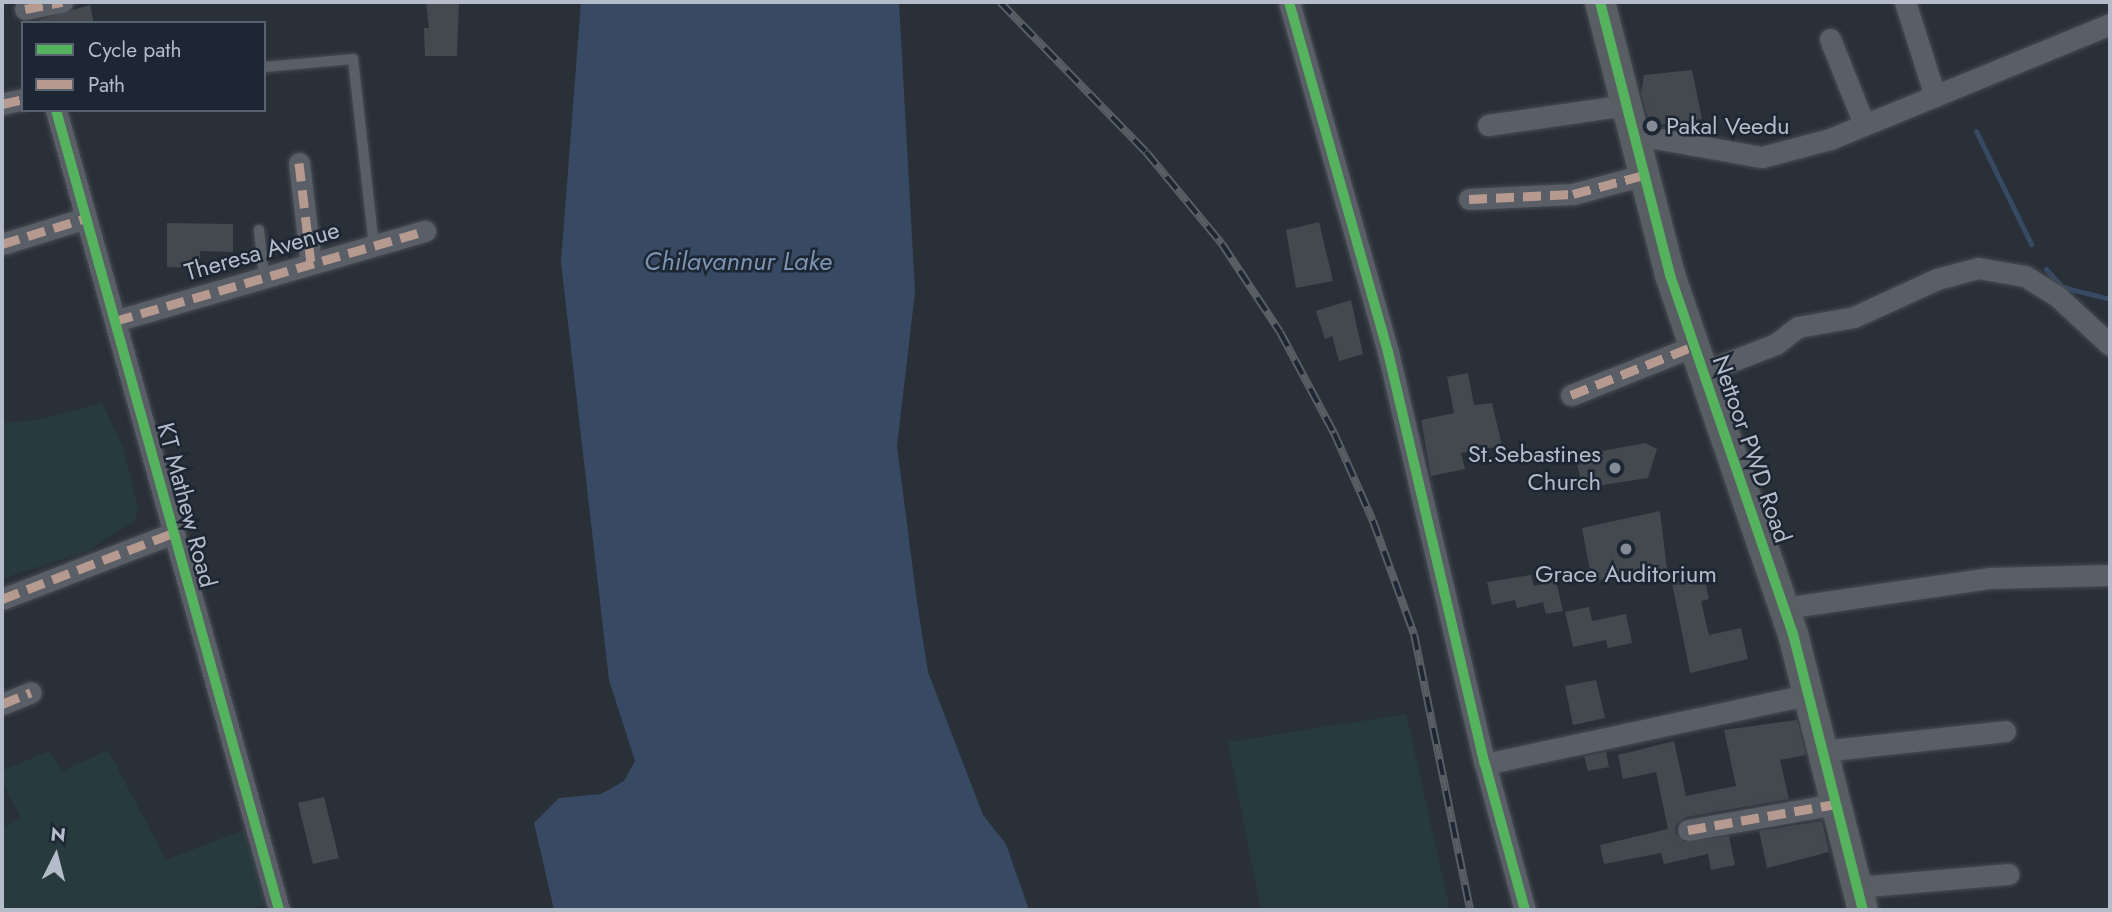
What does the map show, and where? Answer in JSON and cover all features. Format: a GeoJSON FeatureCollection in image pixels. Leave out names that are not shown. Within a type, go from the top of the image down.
{"type":"FeatureCollection","features":[{"type":"Feature","properties":{"kind":"street"},"geometry":{"type":"LineString","coordinates":[[25,11],[62,2]]}},
{"type":"Feature","properties":{"kind":"street"},"geometry":{"type":"LineString","coordinates":[[1289,2],[1388,352],[1485,764],[1525,910]]}},
{"type":"Feature","properties":{"kind":"street","name":"Nettoor PWD Road"},"geometry":{"type":"LineString","coordinates":[[1600,2],[1644,175],[1699,359],[1784,608],[1860,898]]}},
{"type":"Feature","properties":{"kind":"street"},"geometry":{"type":"LineString","coordinates":[[1905,2],[1935,96]]}},
{"type":"Feature","properties":{"kind":"street"},"geometry":{"type":"LineString","coordinates":[[1636,143],[1654,138],[1762,157],[1864,124],[2110,24]]}},
{"type":"Feature","properties":{"kind":"street"},"geometry":{"type":"LineString","coordinates":[[1830,39],[1864,124]]}},
{"type":"Feature","properties":{"kind":"street"},"geometry":{"type":"LineString","coordinates":[[2,104],[21,99]]}},
{"type":"Feature","properties":{"kind":"street"},"geometry":{"type":"LineString","coordinates":[[1488,125],[1626,105]]}},
{"type":"Feature","properties":{"kind":"street","name":"KT Mathew Road"},"geometry":{"type":"LineString","coordinates":[[58,112],[279,910]]}},
{"type":"Feature","properties":{"kind":"street"},"geometry":{"type":"LineString","coordinates":[[299,163],[311,263]]}},
{"type":"Feature","properties":{"kind":"street"},"geometry":{"type":"LineString","coordinates":[[1469,199],[1560,195],[1644,175]]}},
{"type":"Feature","properties":{"kind":"street"},"geometry":{"type":"LineString","coordinates":[[2,244],[86,218]]}},
{"type":"Feature","properties":{"kind":"street","name":"Theresa Avenue"},"geometry":{"type":"LineString","coordinates":[[115,321],[425,231]]}},
{"type":"Feature","properties":{"kind":"street"},"geometry":{"type":"LineString","coordinates":[[1571,395],[1699,359],[1776,344],[1798,327],[1854,317],[1937,279],[1978,268],[2025,276],[2056,295],[2110,345]]}},
{"type":"Feature","properties":{"kind":"street"},"geometry":{"type":"LineString","coordinates":[[2,599],[173,533]]}},
{"type":"Feature","properties":{"kind":"street"},"geometry":{"type":"LineString","coordinates":[[1784,608],[1989,578],[2110,575]]}},
{"type":"Feature","properties":{"kind":"street"},"geometry":{"type":"LineString","coordinates":[[2,704],[31,692]]}},
{"type":"Feature","properties":{"kind":"street"},"geometry":{"type":"LineString","coordinates":[[1485,764],[1808,695]]}},
{"type":"Feature","properties":{"kind":"street"},"geometry":{"type":"LineString","coordinates":[[1822,751],[2005,731]]}},
{"type":"Feature","properties":{"kind":"street"},"geometry":{"type":"LineString","coordinates":[[1688,830],[1836,804]]}},
{"type":"Feature","properties":{"kind":"street"},"geometry":{"type":"LineString","coordinates":[[1860,898],[2008,874]]}},
{"type":"Feature","properties":{"kind":"lane"},"geometry":{"type":"LineString","coordinates":[[266,67],[353,60],[374,246]]}},
{"type":"Feature","properties":{"kind":"lane"},"geometry":{"type":"LineString","coordinates":[[259,230],[264,277]]}},
{"type":"Feature","properties":{"kind":"green space"},"geometry":{"type":"Polygon","coordinates":[[[102,403],[124,450],[138,510],[135,521],[87,551],[2,579],[2,423],[38,420],[102,403]]]}},
{"type":"Feature","properties":{"kind":"green space"},"geometry":{"type":"Polygon","coordinates":[[[1406,714],[1450,910],[1261,910],[1228,742],[1406,714]]]}},
{"type":"Feature","properties":{"kind":"green space"},"geometry":{"type":"Polygon","coordinates":[[[108,750],[166,860],[244,830],[265,904],[252,910],[2,910],[2,828],[21,818],[2,781],[2,771],[49,751],[63,771],[108,750]]]}},
{"type":"Feature","properties":{"kind":"water","name":"Chilavannur Lake"},"geometry":{"type":"Polygon","coordinates":[[[581,2],[899,2],[915,292],[897,446],[917,602],[928,672],[983,815],[1006,844],[1029,910],[554,910],[534,823],[559,798],[601,794],[624,781],[635,761],[609,680],[561,262],[581,2]]]}},
{"type":"Feature","properties":{"kind":"building"},"geometry":{"type":"Polygon","coordinates":[[[426,2],[459,2],[457,56],[425,56],[424,28],[429,28],[426,2]]]}},
{"type":"Feature","properties":{"kind":"building"},"geometry":{"type":"Polygon","coordinates":[[[90,5],[94,21],[39,21],[90,5]]]}},
{"type":"Feature","properties":{"kind":"building"},"geometry":{"type":"Polygon","coordinates":[[[1692,70],[1702,119],[1650,126],[1641,93],[1644,75],[1692,70]]]}},
{"type":"Feature","properties":{"kind":"building"},"geometry":{"type":"Polygon","coordinates":[[[1319,222],[1333,281],[1296,288],[1286,230],[1319,222]]]}},
{"type":"Feature","properties":{"kind":"building"},"geometry":{"type":"Polygon","coordinates":[[[167,223],[233,224],[233,252],[200,251],[200,268],[167,267],[167,223]]]}},
{"type":"Feature","properties":{"kind":"building"},"geometry":{"type":"Polygon","coordinates":[[[1351,300],[1363,354],[1339,361],[1332,336],[1325,339],[1316,311],[1351,300]]]}},
{"type":"Feature","properties":{"kind":"building"},"geometry":{"type":"Polygon","coordinates":[[[1468,373],[1474,405],[1492,403],[1502,446],[1461,453],[1465,469],[1431,476],[1421,420],[1454,413],[1447,377],[1468,373]]]}},
{"type":"Feature","properties":{"kind":"building","name":"St.Sebastines Church"},"geometry":{"type":"Polygon","coordinates":[[[1645,443],[1657,449],[1648,478],[1583,488],[1575,456],[1645,443]]]}},
{"type":"Feature","properties":{"kind":"building","name":"Grace Auditorium"},"geometry":{"type":"Polygon","coordinates":[[[1660,511],[1667,570],[1592,581],[1582,528],[1660,511]]]}},
{"type":"Feature","properties":{"kind":"building"},"geometry":{"type":"Polygon","coordinates":[[[1531,575],[1534,586],[1556,581],[1563,611],[1546,614],[1543,602],[1517,608],[1515,600],[1492,605],[1487,582],[1531,575]]]}},
{"type":"Feature","properties":{"kind":"building"},"geometry":{"type":"Polygon","coordinates":[[[1704,576],[1709,599],[1701,601],[1709,635],[1741,628],[1748,659],[1690,673],[1672,583],[1704,576]]]}},
{"type":"Feature","properties":{"kind":"building"},"geometry":{"type":"Polygon","coordinates":[[[1589,607],[1592,621],[1626,614],[1632,643],[1608,648],[1606,640],[1573,647],[1565,612],[1589,607]]]}},
{"type":"Feature","properties":{"kind":"building"},"geometry":{"type":"Polygon","coordinates":[[[1596,680],[1605,718],[1573,725],[1565,686],[1596,680]]]}},
{"type":"Feature","properties":{"kind":"building"},"geometry":{"type":"Polygon","coordinates":[[[1797,720],[1806,755],[1780,760],[1789,799],[1686,817],[1676,825],[1675,833],[1684,842],[1729,836],[1735,865],[1711,870],[1708,854],[1664,864],[1661,853],[1604,864],[1600,845],[1668,829],[1656,772],[1623,779],[1618,755],[1674,741],[1686,796],[1736,786],[1724,730],[1797,720]]]}},
{"type":"Feature","properties":{"kind":"building"},"geometry":{"type":"Polygon","coordinates":[[[1606,752],[1609,767],[1588,771],[1584,756],[1606,752]]]}},
{"type":"Feature","properties":{"kind":"building"},"geometry":{"type":"Polygon","coordinates":[[[324,797],[339,858],[313,864],[298,803],[324,797]]]}},
{"type":"Feature","properties":{"kind":"building"},"geometry":{"type":"Polygon","coordinates":[[[1822,821],[1829,852],[1767,868],[1759,831],[1822,821]]]}},
{"type":"Feature","properties":{"kind":"waterway"},"geometry":{"type":"LineString","coordinates":[[1976,131],[2031,244]]}},
{"type":"Feature","properties":{"kind":"waterway"},"geometry":{"type":"LineString","coordinates":[[2046,269],[2062,287],[2110,299]]}},
{"type":"Feature","properties":{"kind":"railway"},"geometry":{"type":"LineString","coordinates":[[1000,2],[1146,152],[1222,244],[1280,332],[1334,433],[1373,521],[1414,634],[1470,910]]}},
{"type":"Feature","properties":{"kind":"marked path"},"geometry":{"type":"LineString","coordinates":[[25,9],[62,2]]}},
{"type":"Feature","properties":{"kind":"marked path"},"geometry":{"type":"LineString","coordinates":[[2,104],[21,99]]}},
{"type":"Feature","properties":{"kind":"marked path"},"geometry":{"type":"LineString","coordinates":[[299,163],[311,263]]}},
{"type":"Feature","properties":{"kind":"marked path"},"geometry":{"type":"LineString","coordinates":[[1469,199],[1573,194],[1644,175]]}},
{"type":"Feature","properties":{"kind":"marked path"},"geometry":{"type":"LineString","coordinates":[[2,244],[86,218]]}},
{"type":"Feature","properties":{"kind":"marked path"},"geometry":{"type":"LineString","coordinates":[[115,321],[425,231]]}},
{"type":"Feature","properties":{"kind":"marked path"},"geometry":{"type":"LineString","coordinates":[[1571,395],[1694,346]]}},
{"type":"Feature","properties":{"kind":"marked path"},"geometry":{"type":"LineString","coordinates":[[2,599],[173,533]]}},
{"type":"Feature","properties":{"kind":"marked path"},"geometry":{"type":"LineString","coordinates":[[2,704],[31,692]]}},
{"type":"Feature","properties":{"kind":"marked path"},"geometry":{"type":"LineString","coordinates":[[1688,830],[1836,804]]}},
{"type":"Feature","properties":{"kind":"cycle path"},"geometry":{"type":"LineString","coordinates":[[1289,2],[1388,352],[1485,764],[1525,910]]}},
{"type":"Feature","properties":{"kind":"cycle path"},"geometry":{"type":"LineString","coordinates":[[1600,2],[1670,275],[1793,634],[1863,910]]}},
{"type":"Feature","properties":{"kind":"cycle path"},"geometry":{"type":"LineString","coordinates":[[57,112],[279,910]]}},
{"type":"Feature","properties":{"kind":"place","name":"Pakal Veedu"},"geometry":{"type":"Point","coordinates":[1652,126]}},
{"type":"Feature","properties":{"kind":"place","name":"St.Sebastines Church"},"geometry":{"type":"Point","coordinates":[1615,468]}},
{"type":"Feature","properties":{"kind":"place","name":"Grace Auditorium"},"geometry":{"type":"Point","coordinates":[1626,549]}}]}
